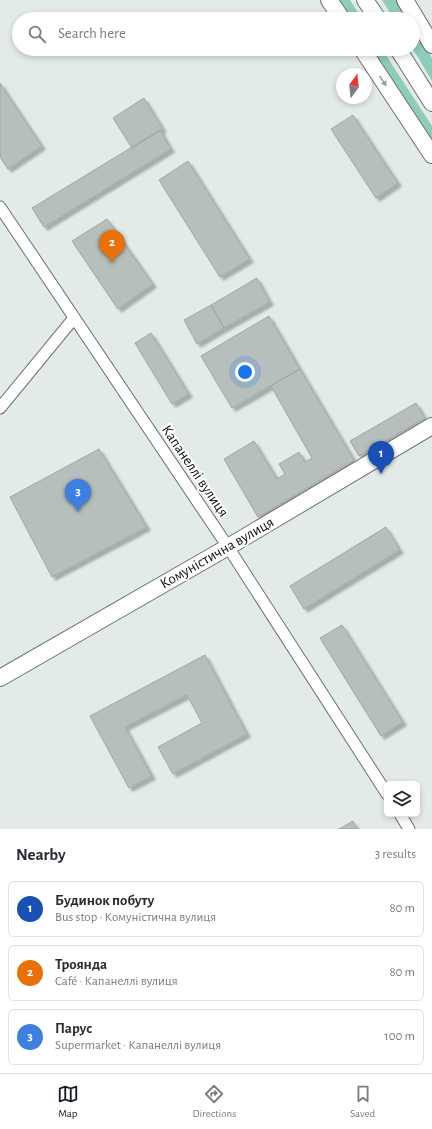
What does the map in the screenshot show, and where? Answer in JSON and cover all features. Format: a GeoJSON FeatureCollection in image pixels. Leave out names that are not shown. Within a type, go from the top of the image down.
{"type":"FeatureCollection","features":[{"type":"Feature","properties":{"kind":"main road"},"geometry":{"type":"LineString","coordinates":[[329,0],[337,12]]}},
{"type":"Feature","properties":{"kind":"main road"},"geometry":{"type":"LineString","coordinates":[[365,0],[373,12]]}},
{"type":"Feature","properties":{"kind":"main road"},"geometry":{"type":"LineString","coordinates":[[405,0],[412,12]]}},
{"type":"Feature","properties":{"kind":"main road"},"geometry":{"type":"LineString","coordinates":[[420,25],[432,45]]}},
{"type":"Feature","properties":{"kind":"main road"},"geometry":{"type":"LineString","coordinates":[[367,56],[432,154]]}},
{"type":"Feature","properties":{"kind":"main road"},"geometry":{"type":"LineString","coordinates":[[402,56],[432,103]]}},
{"type":"Feature","properties":{"kind":"main road","name":"Комуністична вулиця"},"geometry":{"type":"LineString","coordinates":[[0,678],[228,547],[432,426]]}},
{"type":"Feature","properties":{"kind":"street","name":"Капанеллі вулиця"},"geometry":{"type":"LineString","coordinates":[[0,207],[228,547],[384,789]]}},
{"type":"Feature","properties":{"kind":"street"},"geometry":{"type":"LineString","coordinates":[[0,408],[74,318]]}},
{"type":"Feature","properties":{"kind":"street"},"geometry":{"type":"LineString","coordinates":[[402,817],[410,829]]}},
{"type":"Feature","properties":{"kind":"green space"},"geometry":{"type":"Polygon","coordinates":[[[337,0],[350,0],[358,12],[345,12],[337,0]]]}},
{"type":"Feature","properties":{"kind":"green space"},"geometry":{"type":"Polygon","coordinates":[[[382,0],[397,0],[405,12],[390,12],[382,0]]]}},
{"type":"Feature","properties":{"kind":"green space"},"geometry":{"type":"Polygon","coordinates":[[[420,37],[432,58],[432,81],[417,56],[420,56],[420,37]]]}},
{"type":"Feature","properties":{"kind":"green space"},"geometry":{"type":"Polygon","coordinates":[[[375,56],[387,56],[432,126],[432,143],[375,56]]]}},
{"type":"Feature","properties":{"kind":"building"},"geometry":{"type":"Polygon","coordinates":[[[0,83],[42,146],[8,169],[0,157],[0,83]]]}},
{"type":"Feature","properties":{"kind":"building"},"geometry":{"type":"Polygon","coordinates":[[[144,98],[163,129],[132,148],[113,118],[144,98]]]}},
{"type":"Feature","properties":{"kind":"building"},"geometry":{"type":"Polygon","coordinates":[[[353,115],[398,183],[376,198],[331,129],[353,115]]]}},
{"type":"Feature","properties":{"kind":"building"},"geometry":{"type":"Polygon","coordinates":[[[160,130],[171,149],[44,227],[32,208],[160,130]]]}},
{"type":"Feature","properties":{"kind":"building"},"geometry":{"type":"Polygon","coordinates":[[[188,161],[250,259],[220,277],[159,180],[188,161]]]}},
{"type":"Feature","properties":{"kind":"building"},"geometry":{"type":"Polygon","coordinates":[[[107,219],[153,284],[118,309],[72,241],[107,219]]]}},
{"type":"Feature","properties":{"kind":"building"},"geometry":{"type":"Polygon","coordinates":[[[257,278],[270,302],[224,328],[211,305],[257,278]]]}},
{"type":"Feature","properties":{"kind":"building"},"geometry":{"type":"Polygon","coordinates":[[[211,305],[224,328],[197,344],[184,320],[211,305]]]}},
{"type":"Feature","properties":{"kind":"building"},"geometry":{"type":"Polygon","coordinates":[[[269,316],[300,369],[232,408],[201,356],[269,316]]]}},
{"type":"Feature","properties":{"kind":"building"},"geometry":{"type":"Polygon","coordinates":[[[151,333],[189,394],[172,404],[135,343],[151,333]]]}},
{"type":"Feature","properties":{"kind":"building"},"geometry":{"type":"Polygon","coordinates":[[[300,369],[354,460],[258,517],[224,459],[254,441],[277,479],[285,474],[279,464],[299,452],[305,462],[312,458],[271,386],[300,369]]]}},
{"type":"Feature","properties":{"kind":"building"},"geometry":{"type":"Polygon","coordinates":[[[416,403],[425,418],[359,456],[350,441],[416,403]]]}},
{"type":"Feature","properties":{"kind":"building"},"geometry":{"type":"Polygon","coordinates":[[[99,449],[147,527],[52,577],[10,497],[99,449]]]}},
{"type":"Feature","properties":{"kind":"building"},"geometry":{"type":"Polygon","coordinates":[[[386,527],[400,550],[304,609],[290,586],[386,527]]]}},
{"type":"Feature","properties":{"kind":"building"},"geometry":{"type":"Polygon","coordinates":[[[342,625],[403,722],[381,736],[320,638],[342,625]]]}},
{"type":"Feature","properties":{"kind":"building"},"geometry":{"type":"Polygon","coordinates":[[[205,655],[247,734],[173,774],[158,747],[202,723],[187,695],[125,727],[152,776],[129,788],[90,716],[205,655]]]}},
{"type":"Feature","properties":{"kind":"building"},"geometry":{"type":"Polygon","coordinates":[[[353,821],[357,829],[339,829],[353,821]]]}},
{"type":"Feature","properties":{"kind":"place","name":"Троянда"},"geometry":{"type":"Point","coordinates":[112,263]}},
{"type":"Feature","properties":{"kind":"place","name":"Будинок побуту"},"geometry":{"type":"Point","coordinates":[381,474]}},
{"type":"Feature","properties":{"kind":"place","name":"Парус"},"geometry":{"type":"Point","coordinates":[78,512]}}]}
